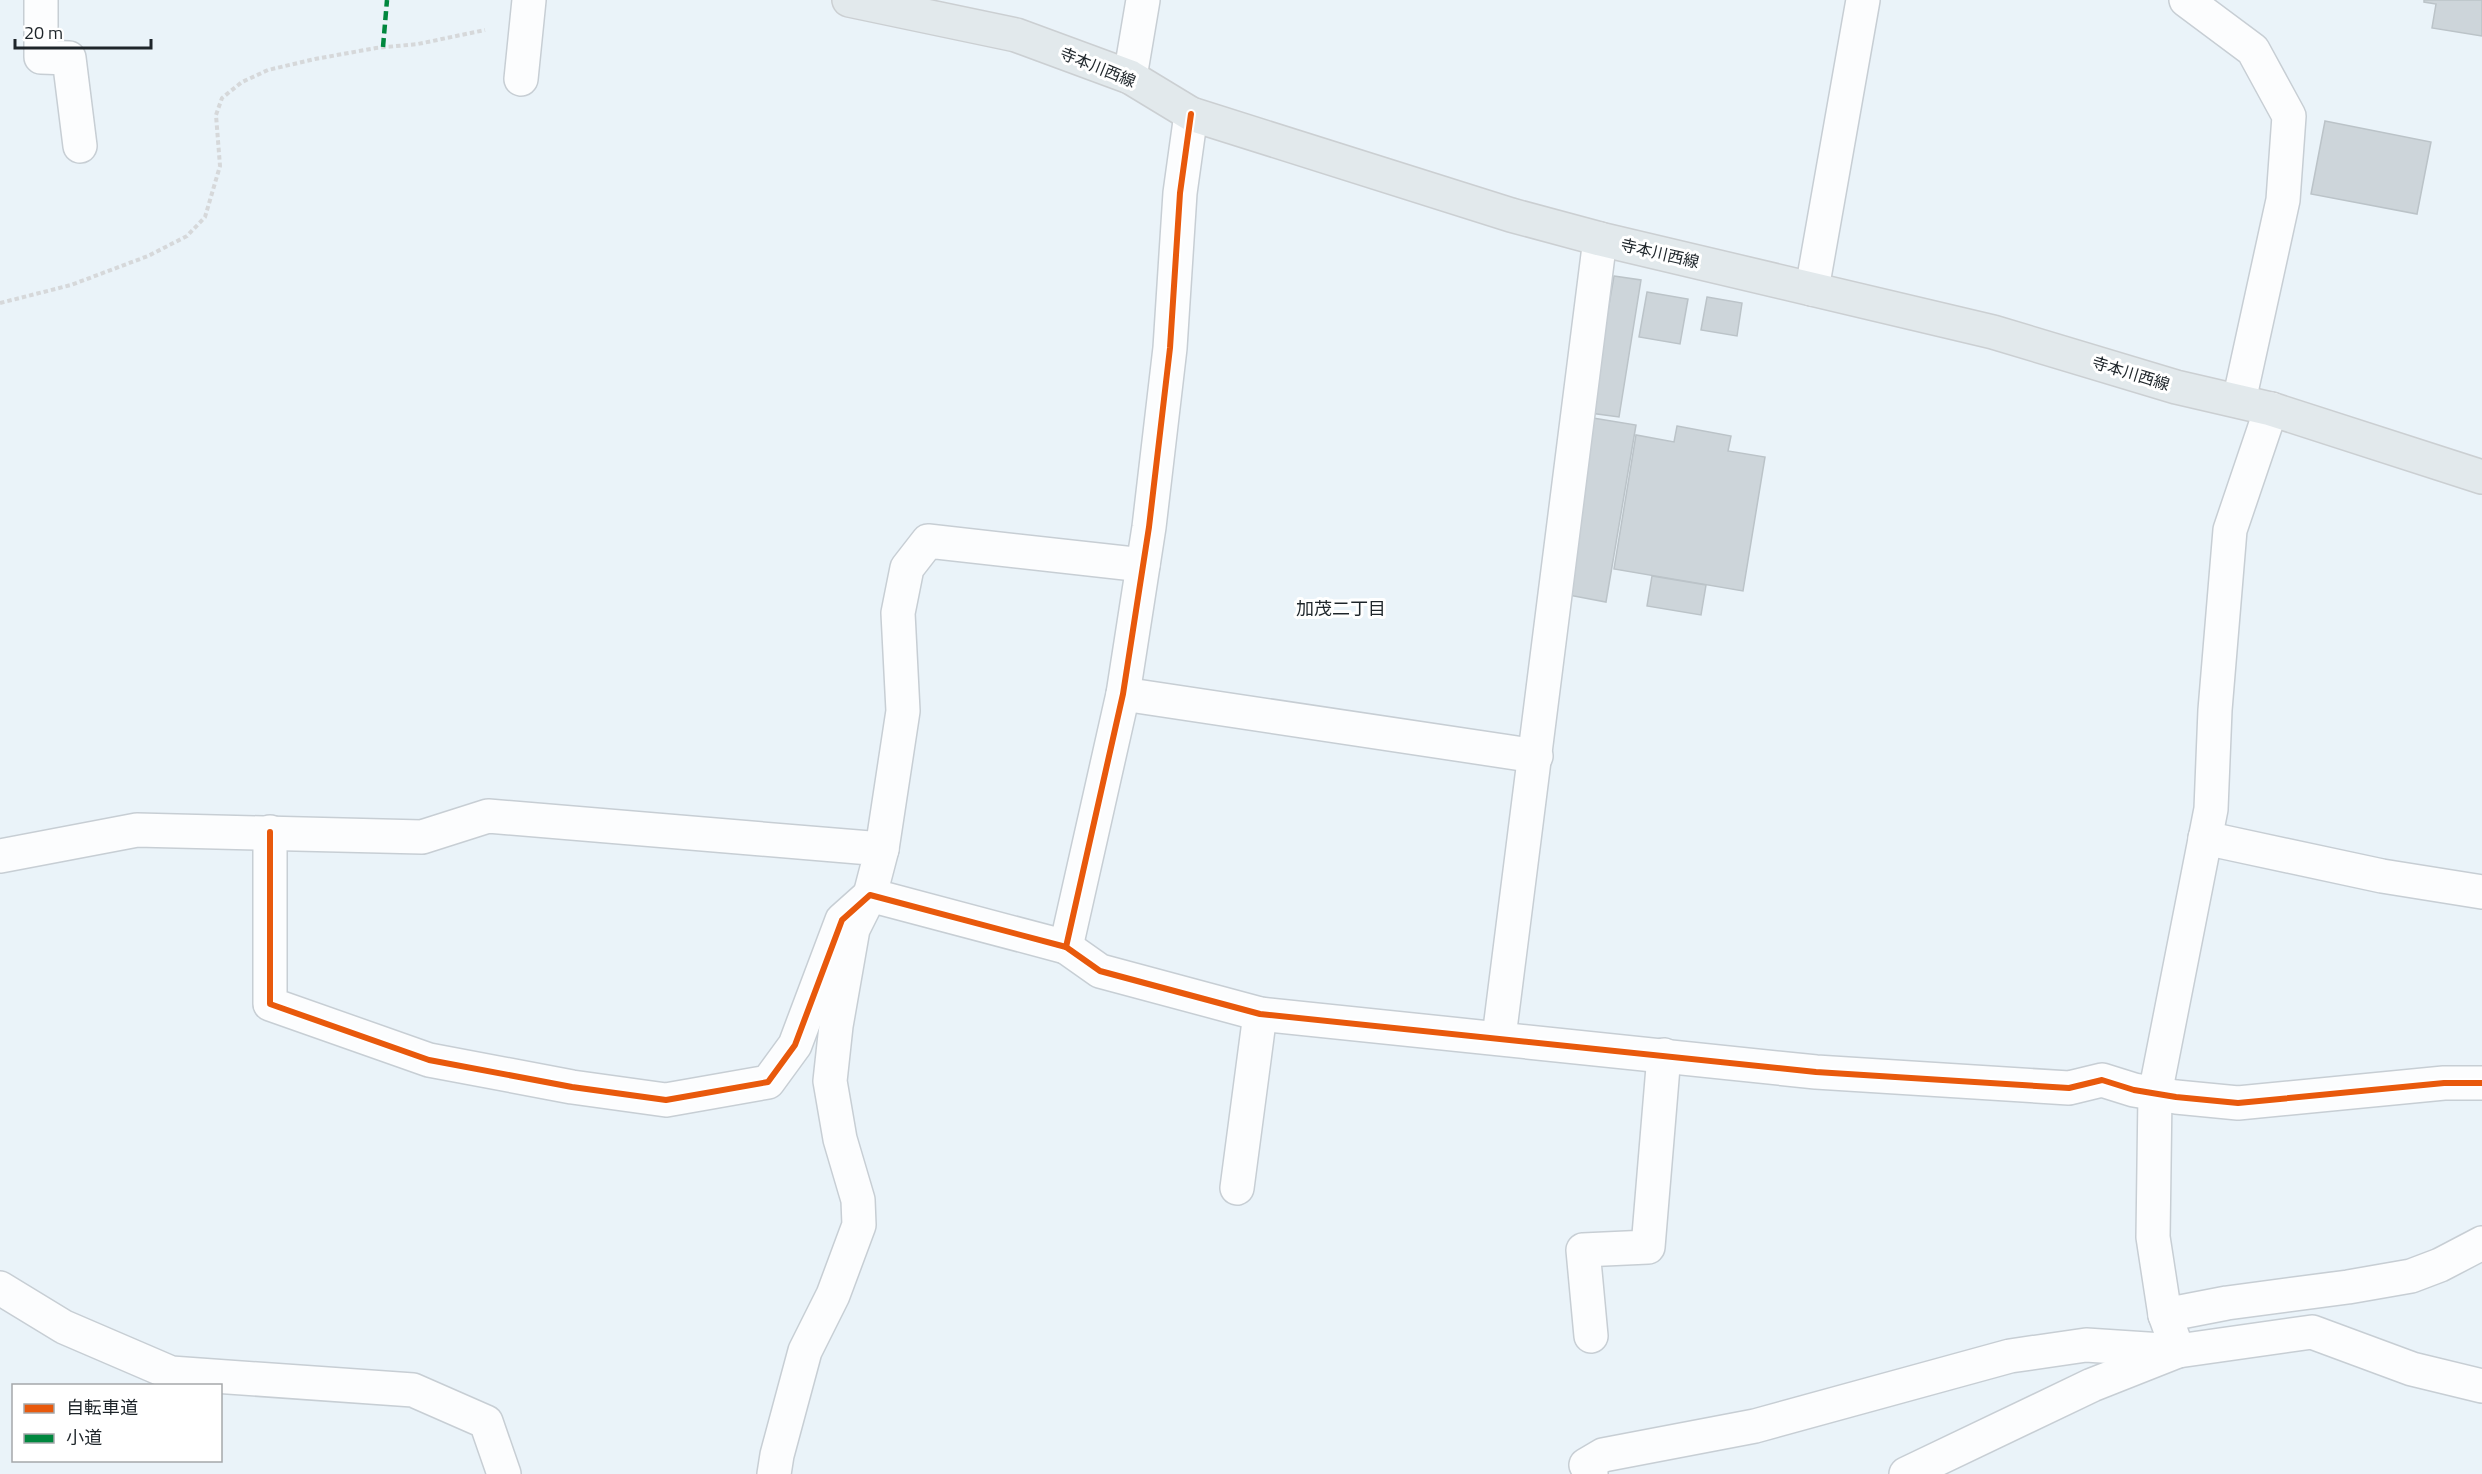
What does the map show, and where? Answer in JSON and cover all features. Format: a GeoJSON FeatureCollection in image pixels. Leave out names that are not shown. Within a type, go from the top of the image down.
{"type":"FeatureCollection","features":[{"type":"Feature","properties":{"kind":"main road","name":"寺本川西線"},"geometry":{"type":"LineString","coordinates":[[849,0],[1016,35],[1130,77],[1191,114],[1511,215],[1600,239],[1994,332],[2176,387],[2271,408],[2482,477]]}},
{"type":"Feature","properties":{"kind":"street"},"geometry":{"type":"LineString","coordinates":[[41,0],[41,57],[69,58],[80,146]]}},
{"type":"Feature","properties":{"kind":"street"},"geometry":{"type":"LineString","coordinates":[[1130,77],[1143,0]]}},
{"type":"Feature","properties":{"kind":"street"},"geometry":{"type":"LineString","coordinates":[[1812,289],[1863,0]]}},
{"type":"Feature","properties":{"kind":"street"},"geometry":{"type":"LineString","coordinates":[[2186,0],[2253,50],[2289,116],[2283,200],[2239,401]]}},
{"type":"Feature","properties":{"kind":"street"},"geometry":{"type":"LineString","coordinates":[[520,79],[528,9]]}},
{"type":"Feature","properties":{"kind":"street"},"geometry":{"type":"LineString","coordinates":[[1066,947],[1123,694],[1143,565],[1170,348],[1180,193],[1191,114]]}},
{"type":"Feature","properties":{"kind":"street"},"geometry":{"type":"LineString","coordinates":[[1498,1037],[1536,756],[1600,239]]}},
{"type":"Feature","properties":{"kind":"street"},"geometry":{"type":"LineString","coordinates":[[2178,1351],[2166,1315],[2153,1237],[2155,1094],[2211,809],[2215,710],[2230,530],[2271,408]]}},
{"type":"Feature","properties":{"kind":"street"},"geometry":{"type":"LineString","coordinates":[[774,1474],[805,1351],[833,1295],[859,1225],[858,1200],[840,1139],[830,1081],[836,1026],[853,929],[870,895],[882,849],[903,711],[898,613],[907,568],[928,540],[1143,565]]}},
{"type":"Feature","properties":{"kind":"street"},"geometry":{"type":"LineString","coordinates":[[1123,694],[1536,756]]}},
{"type":"Feature","properties":{"kind":"street"},"geometry":{"type":"LineString","coordinates":[[0,856],[137,830],[422,837],[488,816],[882,849]]}},
{"type":"Feature","properties":{"kind":"street"},"geometry":{"type":"LineString","coordinates":[[270,832],[270,1004],[429,1060],[572,1087],[666,1100],[768,1082],[795,1045],[842,920],[870,895]]}},
{"type":"Feature","properties":{"kind":"street"},"geometry":{"type":"LineString","coordinates":[[2205,838],[2382,876],[2482,892]]}},
{"type":"Feature","properties":{"kind":"street"},"geometry":{"type":"LineString","coordinates":[[870,895],[1066,947],[1100,971],[1260,1014],[1498,1037],[1816,1072],[2069,1088],[2102,1080],[2155,1094],[2238,1103],[2444,1083],[2482,1083]]}},
{"type":"Feature","properties":{"kind":"street"},"geometry":{"type":"LineString","coordinates":[[1237,1188],[1260,1014]]}},
{"type":"Feature","properties":{"kind":"street"},"geometry":{"type":"LineString","coordinates":[[1591,1336],[1583,1250],[1648,1247],[1664,1055]]}},
{"type":"Feature","properties":{"kind":"street"},"geometry":{"type":"LineString","coordinates":[[2166,1315],[2227,1303],[2411,1276],[2440,1265],[2482,1243]]}},
{"type":"Feature","properties":{"kind":"street"},"geometry":{"type":"LineString","coordinates":[[0,1288],[64,1327],[171,1373],[413,1390],[486,1422],[504,1474]]}},
{"type":"Feature","properties":{"kind":"street"},"geometry":{"type":"LineString","coordinates":[[1591,1474],[1586,1465],[1603,1455],[1755,1426],[2010,1356],[2086,1344],[2178,1351],[2312,1332],[2412,1369],[2482,1386]]}},
{"type":"Feature","properties":{"kind":"street"},"geometry":{"type":"LineString","coordinates":[[1906,1474],[2092,1384],[2178,1351]]}},
{"type":"Feature","properties":{"kind":"path"},"geometry":{"type":"LineString","coordinates":[[0,303],[71,285],[148,256],[187,236],[205,217],[217,178],[220,166],[216,115],[222,98],[242,82],[268,70],[315,59],[376,48],[418,44],[508,26],[528,9]]}},
{"type":"Feature","properties":{"kind":"building"},"geometry":{"type":"Polygon","coordinates":[[[2424,0],[2482,0],[2482,36],[2432,28],[2436,4],[2424,2],[2424,0]]]}},
{"type":"Feature","properties":{"kind":"building"},"geometry":{"type":"Polygon","coordinates":[[[2325,121],[2431,142],[2417,214],[2311,194],[2325,121]]]}},
{"type":"Feature","properties":{"kind":"building"},"geometry":{"type":"Polygon","coordinates":[[[1614,276],[1641,280],[1619,417],[1590,413],[1614,276]]]}},
{"type":"Feature","properties":{"kind":"building"},"geometry":{"type":"Polygon","coordinates":[[[1647,292],[1688,299],[1680,344],[1639,337],[1647,292]]]}},
{"type":"Feature","properties":{"kind":"building"},"geometry":{"type":"Polygon","coordinates":[[[1707,297],[1742,303],[1737,336],[1701,330],[1707,297]]]}},
{"type":"Feature","properties":{"kind":"building"},"geometry":{"type":"Polygon","coordinates":[[[1593,418],[1636,425],[1606,602],[1563,594],[1593,418]]]}},
{"type":"Feature","properties":{"kind":"building"},"geometry":{"type":"Polygon","coordinates":[[[1677,426],[1731,436],[1728,451],[1765,457],[1743,591],[1614,569],[1636,435],[1674,442],[1677,426]]]}},
{"type":"Feature","properties":{"kind":"building"},"geometry":{"type":"Polygon","coordinates":[[[1652,576],[1706,585],[1701,615],[1647,606],[1652,576]]]}},
{"type":"Feature","properties":{"kind":"marked path"},"geometry":{"type":"LineString","coordinates":[[383,47],[387,0]]}},
{"type":"Feature","properties":{"kind":"cycle path"},"geometry":{"type":"LineString","coordinates":[[270,832],[270,1004],[429,1060],[572,1087],[666,1100],[768,1082],[795,1045],[842,920],[870,895],[1066,947],[1123,694],[1149,527],[1170,348],[1180,193],[1191,114]]}},
{"type":"Feature","properties":{"kind":"cycle path"},"geometry":{"type":"LineString","coordinates":[[1066,947],[1100,971],[1260,1014],[1816,1072],[2069,1088],[2102,1080],[2134,1090],[2238,1103],[2444,1083],[2482,1083]]}},
{"type":"Feature","properties":{"kind":"district","name":"加茂二丁目"},"geometry":{"type":"Point","coordinates":[1341,609]}}]}
